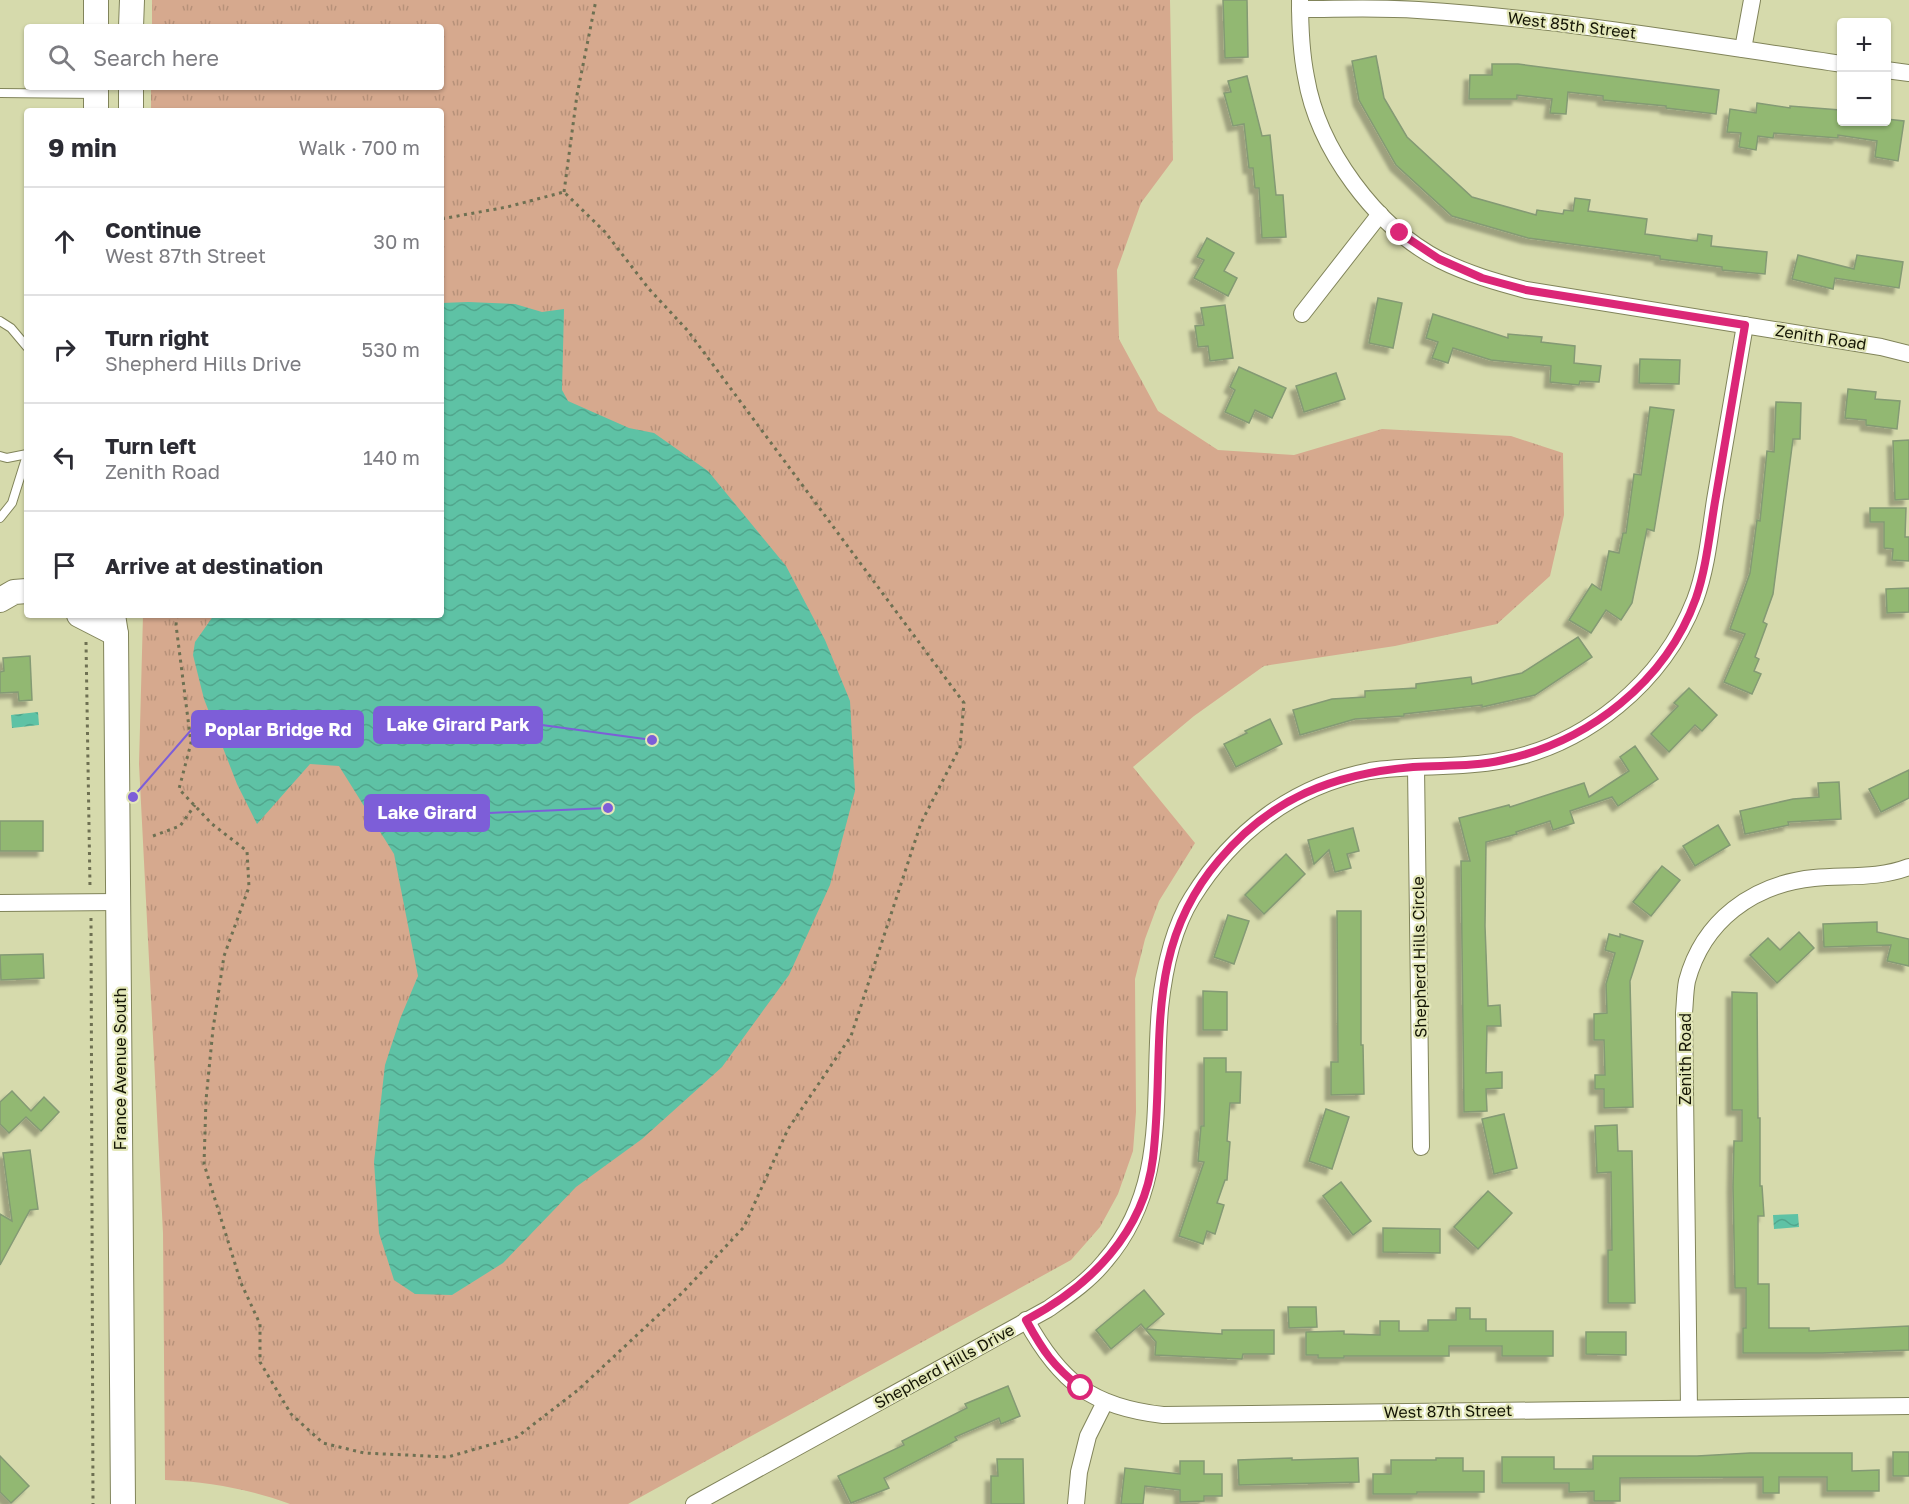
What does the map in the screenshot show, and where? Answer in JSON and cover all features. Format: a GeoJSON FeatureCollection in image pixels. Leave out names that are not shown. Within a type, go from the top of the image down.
{"type":"FeatureCollection","features":[{"type":"Feature","properties":{"kind":"main road"},"geometry":{"type":"LineString","coordinates":[[96,0],[96,24]]}},
{"type":"Feature","properties":{"kind":"main road"},"geometry":{"type":"LineString","coordinates":[[132,0],[132,24]]}},
{"type":"Feature","properties":{"kind":"main road"},"geometry":{"type":"LineString","coordinates":[[131,90],[131,108]]}},
{"type":"Feature","properties":{"kind":"main road"},"geometry":{"type":"LineString","coordinates":[[0,602],[14,591],[24,591]]}},
{"type":"Feature","properties":{"kind":"main road"},"geometry":{"type":"LineString","coordinates":[[0,602],[24,606]]}},
{"type":"Feature","properties":{"kind":"main road"},"geometry":{"type":"LineString","coordinates":[[98,618],[116,621]]}},
{"type":"Feature","properties":{"kind":"main road","name":"France Avenue South"},"geometry":{"type":"LineString","coordinates":[[116,621],[123,1504]]}},
{"type":"Feature","properties":{"kind":"street"},"geometry":{"type":"LineString","coordinates":[[1743,50],[1752,0]]}},
{"type":"Feature","properties":{"kind":"street","name":"West 85th Street"},"geometry":{"type":"LineString","coordinates":[[1300,5],[1415,9],[1531,19],[1645,33],[1743,50],[1837,62]]}},
{"type":"Feature","properties":{"kind":"street","name":"Zenith Road"},"geometry":{"type":"LineString","coordinates":[[1300,5],[1300,34],[1306,79],[1319,124],[1341,164],[1368,202],[1400,233],[1439,259],[1482,278],[1526,290],[1881,347],[1909,354]]}},
{"type":"Feature","properties":{"kind":"street"},"geometry":{"type":"LineString","coordinates":[[1891,71],[1909,73]]}},
{"type":"Feature","properties":{"kind":"street"},"geometry":{"type":"LineString","coordinates":[[1302,314],[1380,214]]}},
{"type":"Feature","properties":{"kind":"street","name":"Shepherd Hills Drive"},"geometry":{"type":"LineString","coordinates":[[694,1504],[1048,1309],[1079,1287],[1105,1261],[1127,1231],[1144,1196],[1153,1160],[1158,1032],[1162,986],[1172,941],[1191,900],[1217,862],[1248,829],[1285,803],[1328,783],[1359,774],[1500,761],[1539,751],[1581,732],[1617,707],[1656,666],[1676,639],[1696,598],[1706,554],[1745,325]]}},
{"type":"Feature","properties":{"kind":"street","name":"Shepherd Hills Circle"},"geometry":{"type":"LineString","coordinates":[[1416,767],[1421,1147]]}},
{"type":"Feature","properties":{"kind":"street","name":"Zenith Road"},"geometry":{"type":"LineString","coordinates":[[1689,1408],[1684,1013],[1687,983],[1696,956],[1711,930],[1733,908],[1758,892],[1786,882],[1815,878],[1868,877],[1897,872],[1909,867]]}},
{"type":"Feature","properties":{"kind":"street"},"geometry":{"type":"LineString","coordinates":[[0,903],[119,902]]}},
{"type":"Feature","properties":{"kind":"street","name":"West 87th Street"},"geometry":{"type":"LineString","coordinates":[[1026,1320],[1040,1347],[1058,1370],[1081,1388],[1105,1402],[1135,1412],[1163,1415],[1909,1406]]}},
{"type":"Feature","properties":{"kind":"street"},"geometry":{"type":"LineString","coordinates":[[1076,1504],[1079,1472],[1088,1436],[1105,1402]]}},
{"type":"Feature","properties":{"kind":"lane"},"geometry":{"type":"LineString","coordinates":[[0,93],[98,101]]}},
{"type":"Feature","properties":{"kind":"lane"},"geometry":{"type":"LineString","coordinates":[[0,321],[24,343]]}},
{"type":"Feature","properties":{"kind":"lane"},"geometry":{"type":"LineString","coordinates":[[0,456],[7,458],[24,455]]}},
{"type":"Feature","properties":{"kind":"lane"},"geometry":{"type":"LineString","coordinates":[[0,518],[12,503],[24,464]]}},
{"type":"Feature","properties":{"kind":"path"},"geometry":{"type":"LineString","coordinates":[[564,192],[577,94],[596,0]]}},
{"type":"Feature","properties":{"kind":"path"},"geometry":{"type":"LineString","coordinates":[[444,218],[507,207],[564,192]]}},
{"type":"Feature","properties":{"kind":"path"},"geometry":{"type":"LineString","coordinates":[[177,618],[191,743],[179,789],[212,824],[247,851],[249,887],[224,956],[213,1029],[206,1100],[204,1164],[241,1283],[260,1324],[260,1362],[291,1414],[323,1443],[364,1453],[448,1457],[517,1437],[578,1390],[682,1293],[744,1227],[788,1129],[851,1036],[921,823],[960,747],[964,703],[688,331],[649,289],[605,232],[564,192]]}},
{"type":"Feature","properties":{"kind":"path"},"geometry":{"type":"LineString","coordinates":[[86,642],[90,881]]}},
{"type":"Feature","properties":{"kind":"path"},"geometry":{"type":"LineString","coordinates":[[153,836],[180,826],[195,805]]}},
{"type":"Feature","properties":{"kind":"path"},"geometry":{"type":"LineString","coordinates":[[91,920],[93,1504]]}},
{"type":"Feature","properties":{"kind":"green space"},"geometry":{"type":"Polygon","coordinates":[[[152,0],[1170,0],[1173,160],[1141,203],[1117,270],[1119,339],[1158,411],[1218,450],[1294,455],[1382,429],[1511,436],[1563,453],[1564,515],[1550,576],[1497,624],[1395,646],[1264,666],[1194,716],[1133,767],[1195,843],[1159,901],[1145,939],[1135,979],[1136,1112],[1133,1151],[1118,1194],[1100,1227],[1071,1260],[628,1504],[290,1504],[229,1487],[165,1480],[163,1233],[139,764],[143,618],[444,618],[444,108],[151,108],[151,90],[444,90],[444,24],[152,24],[152,0]]]}},
{"type":"Feature","properties":{"kind":"water"},"geometry":{"type":"Polygon","coordinates":[[[444,303],[515,304],[542,312],[564,309],[562,390],[568,401],[629,428],[654,433],[708,471],[786,566],[825,640],[850,701],[855,791],[830,885],[789,975],[722,1067],[642,1139],[576,1187],[503,1263],[452,1295],[415,1294],[394,1280],[379,1233],[374,1162],[385,1065],[400,1019],[418,976],[394,854],[339,766],[310,764],[257,824],[237,784],[204,699],[193,655],[195,642],[212,618],[444,618],[444,303]]]}},
{"type":"Feature","properties":{"kind":"water"},"geometry":{"type":"Polygon","coordinates":[[[38,712],[39,725],[12,728],[11,715],[38,712]]]}},
{"type":"Feature","properties":{"kind":"water"},"geometry":{"type":"Polygon","coordinates":[[[1798,1214],[1799,1227],[1774,1229],[1773,1215],[1798,1214]]]}},
{"type":"Feature","properties":{"kind":"building"},"geometry":{"type":"Polygon","coordinates":[[[1223,0],[1247,0],[1248,57],[1225,58],[1223,0]]]}},
{"type":"Feature","properties":{"kind":"building"},"geometry":{"type":"Polygon","coordinates":[[[1376,56],[1384,98],[1407,137],[1472,197],[1536,215],[1537,210],[1563,214],[1564,210],[1573,211],[1575,198],[1590,200],[1588,211],[1647,219],[1645,234],[1697,241],[1698,234],[1712,236],[1711,246],[1767,252],[1765,274],[1722,270],[1722,267],[1660,259],[1660,256],[1528,238],[1452,216],[1396,165],[1359,100],[1352,61],[1376,56]]]}},
{"type":"Feature","properties":{"kind":"building"},"geometry":{"type":"Polygon","coordinates":[[[1492,64],[1518,64],[1719,90],[1716,114],[1603,100],[1603,96],[1568,92],[1566,114],[1550,113],[1552,99],[1517,95],[1517,99],[1469,99],[1470,75],[1492,75],[1492,64]]]}},
{"type":"Feature","properties":{"kind":"building"},"geometry":{"type":"Polygon","coordinates":[[[1247,76],[1262,136],[1270,135],[1276,195],[1283,195],[1286,237],[1262,238],[1259,188],[1255,188],[1253,168],[1249,168],[1244,124],[1233,126],[1224,93],[1231,92],[1228,81],[1247,76]]]}},
{"type":"Feature","properties":{"kind":"building"},"geometry":{"type":"Polygon","coordinates":[[[1757,103],[1790,108],[1790,106],[1837,110],[1837,126],[1891,126],[1891,119],[1904,121],[1898,161],[1875,157],[1877,141],[1838,135],[1838,138],[1774,133],[1773,138],[1758,136],[1756,150],[1739,147],[1741,133],[1727,132],[1730,109],[1756,113],[1757,103]]]}},
{"type":"Feature","properties":{"kind":"building"},"geometry":{"type":"Polygon","coordinates":[[[1207,238],[1234,253],[1224,271],[1237,278],[1228,296],[1194,278],[1204,260],[1197,257],[1207,238]]]}},
{"type":"Feature","properties":{"kind":"building"},"geometry":{"type":"Polygon","coordinates":[[[1798,255],[1854,269],[1857,255],[1903,262],[1899,288],[1835,278],[1833,289],[1792,279],[1798,255]]]}},
{"type":"Feature","properties":{"kind":"building"},"geometry":{"type":"Polygon","coordinates":[[[1378,298],[1402,303],[1393,348],[1369,343],[1378,298]]]}},
{"type":"Feature","properties":{"kind":"building"},"geometry":{"type":"Polygon","coordinates":[[[1225,305],[1233,358],[1210,361],[1208,346],[1198,347],[1195,326],[1204,325],[1201,308],[1225,305]]]}},
{"type":"Feature","properties":{"kind":"building"},"geometry":{"type":"Polygon","coordinates":[[[1433,314],[1508,338],[1508,334],[1542,337],[1541,342],[1575,346],[1574,363],[1601,366],[1599,382],[1580,381],[1579,385],[1550,382],[1551,366],[1491,360],[1453,348],[1448,363],[1432,358],[1438,342],[1426,338],[1433,314]]]}},
{"type":"Feature","properties":{"kind":"building"},"geometry":{"type":"Polygon","coordinates":[[[1640,359],[1680,360],[1679,384],[1639,383],[1640,359]]]}},
{"type":"Feature","properties":{"kind":"building"},"geometry":{"type":"Polygon","coordinates":[[[1239,367],[1286,388],[1272,418],[1255,410],[1249,423],[1225,412],[1235,390],[1230,387],[1239,367]]]}},
{"type":"Feature","properties":{"kind":"building"},"geometry":{"type":"Polygon","coordinates":[[[1336,373],[1345,399],[1304,412],[1296,386],[1336,373]]]}},
{"type":"Feature","properties":{"kind":"building"},"geometry":{"type":"Polygon","coordinates":[[[1848,389],[1876,392],[1875,399],[1900,401],[1897,429],[1866,425],[1866,420],[1845,418],[1848,389]]]}},
{"type":"Feature","properties":{"kind":"building"},"geometry":{"type":"Polygon","coordinates":[[[1776,402],[1801,403],[1800,439],[1793,439],[1773,594],[1763,622],[1767,624],[1755,657],[1759,659],[1754,671],[1761,674],[1752,694],[1724,682],[1745,634],[1730,629],[1750,573],[1757,520],[1760,521],[1767,451],[1774,452],[1776,402]]]}},
{"type":"Feature","properties":{"kind":"building"},"geometry":{"type":"Polygon","coordinates":[[[1650,407],[1674,410],[1654,531],[1647,529],[1632,603],[1621,620],[1606,610],[1591,633],[1569,620],[1592,584],[1601,590],[1609,551],[1619,553],[1623,533],[1626,533],[1634,474],[1641,475],[1650,407]]]}},
{"type":"Feature","properties":{"kind":"building"},"geometry":{"type":"Polygon","coordinates":[[[1909,440],[1909,499],[1895,500],[1893,441],[1909,440]]]}},
{"type":"Feature","properties":{"kind":"building"},"geometry":{"type":"Polygon","coordinates":[[[1870,508],[1906,508],[1905,537],[1909,537],[1909,561],[1892,560],[1893,549],[1884,548],[1884,522],[1870,522],[1870,508]]]}},
{"type":"Feature","properties":{"kind":"building"},"geometry":{"type":"Polygon","coordinates":[[[1909,588],[1909,612],[1887,613],[1886,589],[1909,588]]]}},
{"type":"Feature","properties":{"kind":"building"},"geometry":{"type":"Polygon","coordinates":[[[1578,637],[1592,657],[1535,695],[1482,707],[1482,705],[1404,714],[1404,716],[1355,719],[1300,735],[1293,710],[1332,699],[1365,697],[1365,691],[1416,688],[1416,684],[1471,677],[1472,684],[1522,673],[1578,637]]]}},
{"type":"Feature","properties":{"kind":"building"},"geometry":{"type":"Polygon","coordinates":[[[30,656],[32,700],[19,701],[18,692],[0,693],[0,672],[4,671],[3,658],[30,656]]]}},
{"type":"Feature","properties":{"kind":"building"},"geometry":{"type":"Polygon","coordinates":[[[1689,688],[1717,715],[1702,731],[1695,725],[1669,752],[1651,734],[1678,706],[1674,703],[1689,688]]]}},
{"type":"Feature","properties":{"kind":"building"},"geometry":{"type":"Polygon","coordinates":[[[1270,719],[1282,744],[1236,767],[1224,744],[1270,719]]]}},
{"type":"Feature","properties":{"kind":"building"},"geometry":{"type":"Polygon","coordinates":[[[1635,746],[1658,779],[1618,806],[1612,797],[1570,811],[1574,823],[1553,830],[1550,821],[1516,832],[1517,834],[1486,842],[1485,926],[1488,1006],[1500,1005],[1501,1026],[1487,1026],[1486,1073],[1502,1072],[1502,1088],[1486,1089],[1487,1111],[1464,1112],[1461,861],[1470,861],[1459,818],[1509,805],[1510,807],[1584,783],[1589,797],[1629,771],[1620,757],[1635,746]]]}},
{"type":"Feature","properties":{"kind":"building"},"geometry":{"type":"Polygon","coordinates":[[[1909,770],[1909,798],[1881,812],[1869,789],[1909,770]]]}},
{"type":"Feature","properties":{"kind":"building"},"geometry":{"type":"Polygon","coordinates":[[[1839,782],[1841,819],[1788,822],[1789,825],[1745,834],[1740,811],[1793,799],[1819,797],[1818,783],[1839,782]]]}},
{"type":"Feature","properties":{"kind":"building"},"geometry":{"type":"Polygon","coordinates":[[[0,821],[43,821],[43,851],[0,851],[0,821]]]}},
{"type":"Feature","properties":{"kind":"building"},"geometry":{"type":"Polygon","coordinates":[[[1718,825],[1730,845],[1695,866],[1683,846],[1718,825]]]}},
{"type":"Feature","properties":{"kind":"building"},"geometry":{"type":"Polygon","coordinates":[[[1353,828],[1359,851],[1347,854],[1351,868],[1335,872],[1329,850],[1314,864],[1308,840],[1353,828]]]}},
{"type":"Feature","properties":{"kind":"building"},"geometry":{"type":"Polygon","coordinates":[[[1286,854],[1305,874],[1264,914],[1245,895],[1286,854]]]}},
{"type":"Feature","properties":{"kind":"building"},"geometry":{"type":"Polygon","coordinates":[[[1662,866],[1680,880],[1651,916],[1633,902],[1662,866]]]}},
{"type":"Feature","properties":{"kind":"building"},"geometry":{"type":"Polygon","coordinates":[[[1337,911],[1361,911],[1361,1045],[1363,1045],[1364,1094],[1331,1095],[1331,1062],[1338,1062],[1337,911]]]}},
{"type":"Feature","properties":{"kind":"building"},"geometry":{"type":"Polygon","coordinates":[[[1228,915],[1249,921],[1234,964],[1214,957],[1228,915]]]}},
{"type":"Feature","properties":{"kind":"building"},"geometry":{"type":"Polygon","coordinates":[[[1877,922],[1877,932],[1909,939],[1909,966],[1887,961],[1891,945],[1824,947],[1823,924],[1877,922]]]}},
{"type":"Feature","properties":{"kind":"building"},"geometry":{"type":"Polygon","coordinates":[[[1799,932],[1814,948],[1777,983],[1750,955],[1768,938],[1780,950],[1799,932]]]}},
{"type":"Feature","properties":{"kind":"building"},"geometry":{"type":"Polygon","coordinates":[[[1609,934],[1620,937],[1620,934],[1643,941],[1630,981],[1633,1107],[1604,1108],[1604,1089],[1595,1089],[1595,1075],[1605,1075],[1604,1040],[1594,1040],[1594,1014],[1607,1013],[1606,984],[1615,953],[1605,950],[1609,934]]]}},
{"type":"Feature","properties":{"kind":"building"},"geometry":{"type":"Polygon","coordinates":[[[43,954],[44,978],[1,980],[0,955],[43,954]]]}},
{"type":"Feature","properties":{"kind":"building"},"geometry":{"type":"Polygon","coordinates":[[[1203,991],[1227,992],[1227,1030],[1203,1030],[1203,991]]]}},
{"type":"Feature","properties":{"kind":"building"},"geometry":{"type":"Polygon","coordinates":[[[1732,992],[1757,993],[1760,1186],[1762,1186],[1764,1216],[1758,1216],[1758,1284],[1769,1284],[1769,1328],[1809,1328],[1809,1331],[1909,1326],[1909,1350],[1743,1353],[1743,1328],[1746,1328],[1746,1288],[1735,1288],[1733,1187],[1734,1141],[1742,1141],[1742,1110],[1732,1110],[1732,992]]]}},
{"type":"Feature","properties":{"kind":"building"},"geometry":{"type":"Polygon","coordinates":[[[1204,1058],[1226,1058],[1226,1072],[1241,1072],[1240,1103],[1230,1103],[1227,1180],[1225,1180],[1217,1203],[1224,1205],[1215,1234],[1207,1231],[1203,1244],[1179,1236],[1204,1162],[1198,1161],[1201,1126],[1204,1126],[1204,1058]]]}},
{"type":"Feature","properties":{"kind":"building"},"geometry":{"type":"Polygon","coordinates":[[[12,1091],[31,1111],[44,1097],[59,1112],[41,1131],[26,1117],[9,1133],[0,1124],[0,1102],[12,1091]]]}},
{"type":"Feature","properties":{"kind":"building"},"geometry":{"type":"Polygon","coordinates":[[[1326,1109],[1349,1117],[1332,1169],[1309,1161],[1326,1109]]]}},
{"type":"Feature","properties":{"kind":"building"},"geometry":{"type":"Polygon","coordinates":[[[1504,1114],[1517,1168],[1494,1174],[1482,1119],[1504,1114]]]}},
{"type":"Feature","properties":{"kind":"building"},"geometry":{"type":"Polygon","coordinates":[[[1617,1125],[1618,1151],[1632,1151],[1635,1303],[1608,1303],[1608,1250],[1612,1250],[1611,1172],[1597,1173],[1595,1126],[1617,1125]]]}},
{"type":"Feature","properties":{"kind":"building"},"geometry":{"type":"Polygon","coordinates":[[[30,1150],[38,1209],[30,1210],[0,1265],[0,1214],[12,1221],[3,1153],[30,1150]]]}},
{"type":"Feature","properties":{"kind":"building"},"geometry":{"type":"Polygon","coordinates":[[[1341,1182],[1371,1221],[1353,1235],[1323,1196],[1341,1182]]]}},
{"type":"Feature","properties":{"kind":"building"},"geometry":{"type":"Polygon","coordinates":[[[1488,1191],[1512,1213],[1478,1249],[1454,1227],[1488,1191]]]}},
{"type":"Feature","properties":{"kind":"building"},"geometry":{"type":"Polygon","coordinates":[[[1383,1228],[1440,1229],[1440,1253],[1383,1252],[1383,1228]]]}},
{"type":"Feature","properties":{"kind":"building"},"geometry":{"type":"Polygon","coordinates":[[[1144,1290],[1164,1314],[1146,1329],[1222,1334],[1222,1330],[1274,1330],[1274,1354],[1243,1354],[1242,1359],[1155,1355],[1156,1342],[1141,1324],[1111,1349],[1096,1330],[1144,1290]]]}},
{"type":"Feature","properties":{"kind":"building"},"geometry":{"type":"Polygon","coordinates":[[[1288,1307],[1316,1307],[1317,1327],[1289,1328],[1288,1307]]]}},
{"type":"Feature","properties":{"kind":"building"},"geometry":{"type":"Polygon","coordinates":[[[1456,1308],[1470,1308],[1470,1319],[1486,1319],[1486,1331],[1553,1331],[1553,1356],[1502,1356],[1502,1346],[1449,1346],[1449,1356],[1318,1358],[1318,1355],[1306,1355],[1306,1332],[1344,1331],[1344,1334],[1380,1335],[1380,1321],[1399,1321],[1399,1331],[1428,1331],[1428,1320],[1456,1320],[1456,1308]]]}},
{"type":"Feature","properties":{"kind":"building"},"geometry":{"type":"Polygon","coordinates":[[[1586,1332],[1626,1332],[1626,1355],[1586,1354],[1586,1332]]]}},
{"type":"Feature","properties":{"kind":"building"},"geometry":{"type":"Polygon","coordinates":[[[1008,1386],[1020,1416],[1001,1424],[999,1418],[955,1437],[957,1440],[884,1478],[889,1488],[851,1503],[838,1476],[904,1445],[902,1441],[967,1408],[965,1404],[1008,1386]]]}},
{"type":"Feature","properties":{"kind":"building"},"geometry":{"type":"Polygon","coordinates":[[[1893,1452],[1909,1452],[1909,1476],[1893,1476],[1893,1452]]]}},
{"type":"Feature","properties":{"kind":"building"},"geometry":{"type":"Polygon","coordinates":[[[1750,1453],[1852,1453],[1852,1471],[1879,1470],[1879,1491],[1827,1491],[1827,1477],[1779,1477],[1779,1493],[1763,1493],[1763,1477],[1620,1478],[1620,1501],[1594,1501],[1594,1491],[1569,1492],[1569,1483],[1502,1483],[1502,1457],[1554,1457],[1554,1469],[1593,1469],[1593,1456],[1697,1456],[1750,1453]]]}},
{"type":"Feature","properties":{"kind":"building"},"geometry":{"type":"Polygon","coordinates":[[[0,1456],[29,1486],[11,1503],[0,1492],[0,1456]]]}},
{"type":"Feature","properties":{"kind":"building"},"geometry":{"type":"Polygon","coordinates":[[[1292,1458],[1292,1460],[1358,1458],[1359,1482],[1239,1485],[1238,1460],[1292,1458]]]}},
{"type":"Feature","properties":{"kind":"building"},"geometry":{"type":"Polygon","coordinates":[[[1436,1458],[1463,1458],[1463,1471],[1484,1471],[1484,1492],[1373,1494],[1373,1474],[1391,1474],[1391,1460],[1436,1460],[1436,1458]]]}},
{"type":"Feature","properties":{"kind":"building"},"geometry":{"type":"Polygon","coordinates":[[[997,1459],[1023,1459],[1024,1504],[991,1504],[991,1476],[998,1476],[997,1459]]]}},
{"type":"Feature","properties":{"kind":"building"},"geometry":{"type":"Polygon","coordinates":[[[1180,1461],[1204,1461],[1204,1474],[1222,1474],[1222,1496],[1204,1496],[1204,1501],[1180,1502],[1180,1490],[1145,1486],[1143,1504],[1121,1504],[1125,1468],[1180,1474],[1180,1461]]]}},
{"type":"Feature","properties":{"kind":"place","name":"Lake Girard Park"},"geometry":{"type":"Point","coordinates":[652,740]}},
{"type":"Feature","properties":{"kind":"place","name":"Poplar Bridge Rd"},"geometry":{"type":"Point","coordinates":[133,797]}},
{"type":"Feature","properties":{"kind":"place","name":"Lake Girard"},"geometry":{"type":"Point","coordinates":[608,808]}},
{"type":"Feature","properties":{"kind":"route"},"geometry":{"type":"LineString","coordinates":[[1081,1388],[1058,1370],[1040,1347],[1026,1320],[1048,1309],[1079,1287],[1105,1261],[1127,1231],[1144,1196],[1153,1160],[1162,986],[1172,941],[1191,900],[1217,862],[1248,829],[1285,803],[1328,783],[1370,771],[1500,761],[1539,751],[1581,732],[1617,707],[1650,675],[1676,639],[1696,598],[1706,554],[1745,325],[1526,290],[1482,278],[1439,259],[1400,233]]}}]}
